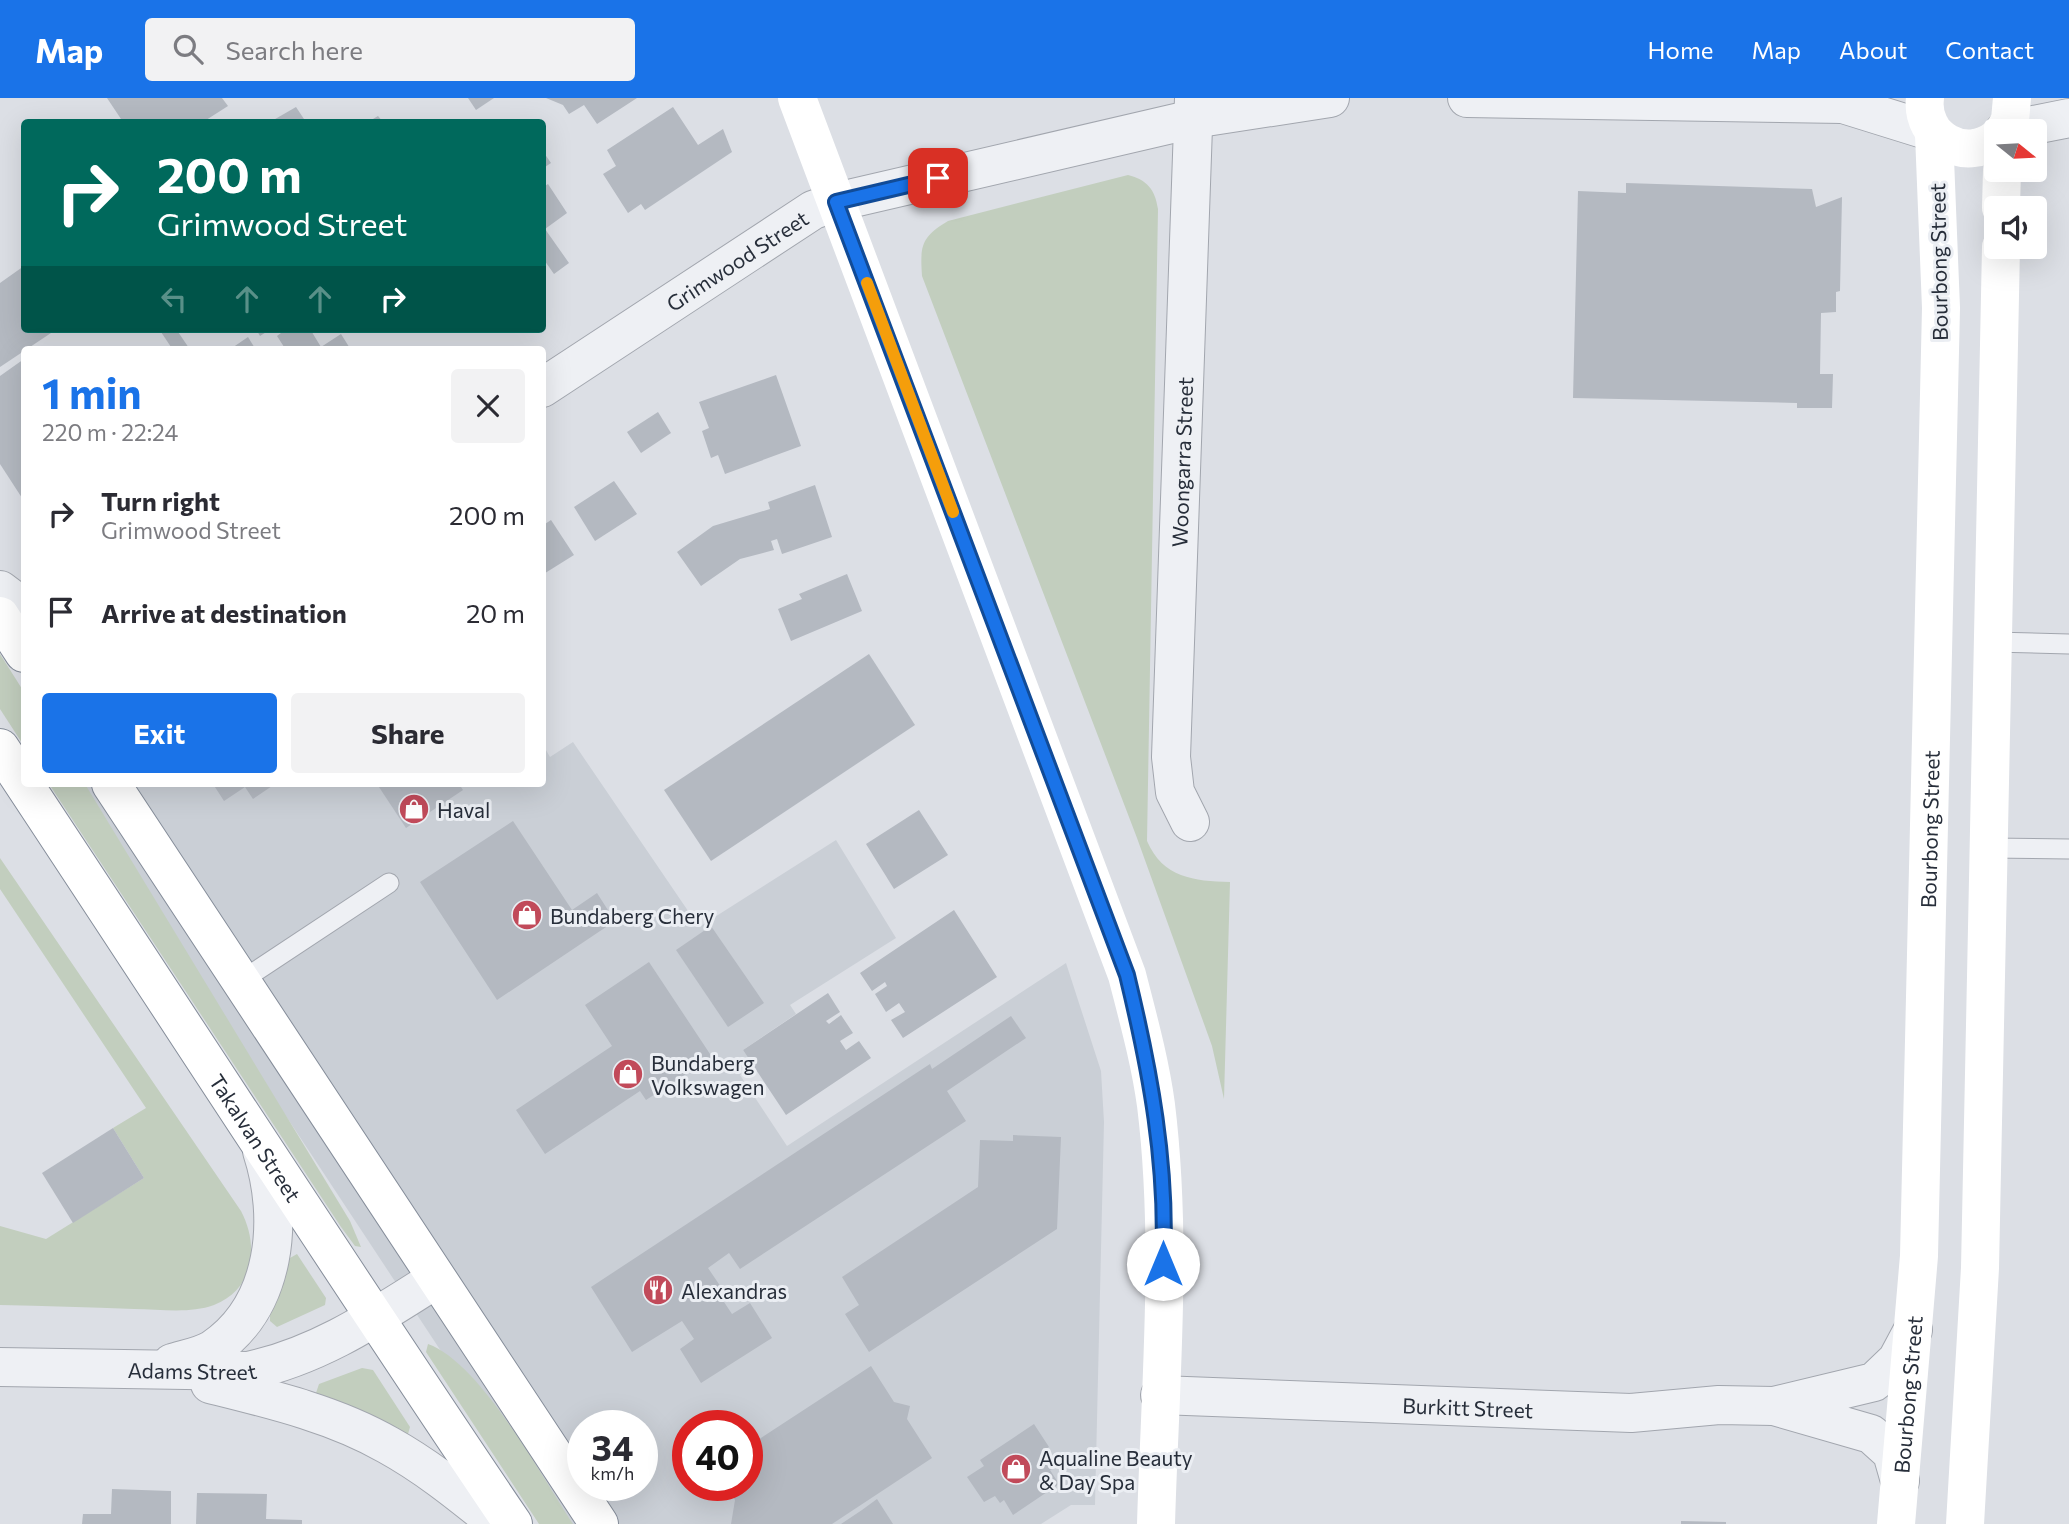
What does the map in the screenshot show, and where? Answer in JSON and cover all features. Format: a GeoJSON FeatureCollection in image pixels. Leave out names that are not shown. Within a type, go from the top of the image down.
{"type":"FeatureCollection","features":[{"type":"Feature","properties":{"kind":"main road"},"geometry":{"type":"LineString","coordinates":[[797,98],[1127,975],[1156,1103],[1162,1172],[1164,1245],[1156,1524]]}},
{"type":"Feature","properties":{"kind":"main road"},"geometry":{"type":"LineString","coordinates":[[2010,119],[2012,98]]}},
{"type":"Feature","properties":{"kind":"main road"},"geometry":{"type":"LineString","coordinates":[[1930,121],[1946,144],[1961,149],[1984,144]]}},
{"type":"Feature","properties":{"kind":"main road","name":"Bourbong Street"},"geometry":{"type":"LineString","coordinates":[[1898,1510],[1916,1292],[1941,322],[1930,121]]}},
{"type":"Feature","properties":{"kind":"main road"},"geometry":{"type":"LineString","coordinates":[[1965,1522],[1979,1301],[2001,259]]}},
{"type":"Feature","properties":{"kind":"main road"},"geometry":{"type":"LineString","coordinates":[[0,616],[21,648]]}},
{"type":"Feature","properties":{"kind":"main road","name":"Takalvan Street"},"geometry":{"type":"LineString","coordinates":[[0,748],[21,780]]}},
{"type":"Feature","properties":{"kind":"main road","name":"Takalvan Street"},"geometry":{"type":"LineString","coordinates":[[26,787],[257,1135],[374,1319],[513,1524]]}},
{"type":"Feature","properties":{"kind":"main road"},"geometry":{"type":"LineString","coordinates":[[122,794],[241,981],[599,1524]]}},
{"type":"Feature","properties":{"kind":"main road"},"geometry":{"type":"LineString","coordinates":[[1916,1292],[1925,1274],[1933,1268],[1952,1265],[1970,1273],[1979,1301]]}},
{"type":"Feature","properties":{"kind":"street","name":"Grimwood Street"},"geometry":{"type":"LineString","coordinates":[[546,385],[813,210],[1194,109],[1330,98]]}},
{"type":"Feature","properties":{"kind":"street"},"geometry":{"type":"LineString","coordinates":[[1467,98],[1853,101],[1930,121]]}},
{"type":"Feature","properties":{"kind":"street","name":"Woongarra Street"},"geometry":{"type":"LineString","coordinates":[[1189,822],[1175,792],[1171,757],[1194,109]]}},
{"type":"Feature","properties":{"kind":"street"},"geometry":{"type":"LineString","coordinates":[[2048,122],[2069,118]]}},
{"type":"Feature","properties":{"kind":"street"},"geometry":{"type":"LineString","coordinates":[[0,590],[21,606]]}},
{"type":"Feature","properties":{"kind":"street"},"geometry":{"type":"LineString","coordinates":[[150,1370],[211,1350],[230,1335],[262,1284],[272,1253],[275,1201],[257,1135]]}},
{"type":"Feature","properties":{"kind":"street","name":"Adams Street"},"geometry":{"type":"LineString","coordinates":[[0,1367],[248,1371],[285,1363],[323,1348],[436,1279]]}},
{"type":"Feature","properties":{"kind":"street","name":"Burkitt Street"},"geometry":{"type":"LineString","coordinates":[[1160,1395],[1631,1413],[1719,1405],[1774,1406],[1874,1382],[1897,1360],[1913,1330]]}},
{"type":"Feature","properties":{"kind":"street"},"geometry":{"type":"LineString","coordinates":[[150,1370],[269,1399],[341,1423],[388,1445],[454,1489],[498,1524]]}},
{"type":"Feature","properties":{"kind":"street","name":"Burkitt Street"},"geometry":{"type":"LineString","coordinates":[[1774,1406],[1871,1434],[1881,1440],[1892,1453],[1898,1510]]}},
{"type":"Feature","properties":{"kind":"lane"},"geometry":{"type":"LineString","coordinates":[[1993,642],[2069,644]]}},
{"type":"Feature","properties":{"kind":"lane"},"geometry":{"type":"LineString","coordinates":[[1989,848],[2069,849]]}},
{"type":"Feature","properties":{"kind":"lane"},"geometry":{"type":"LineString","coordinates":[[241,981],[389,883]]}},
{"type":"Feature","properties":{"kind":"shaded area"},"geometry":{"type":"Polygon","coordinates":[[[573,742],[699,927],[836,840],[896,938],[790,1005],[796,1014],[743,1050],[754,1066],[740,1075],[787,1146],[1066,963],[1101,1071],[1104,1122],[1095,1505],[1071,1505],[1041,1524],[555,1524],[69,787],[546,787],[546,750],[550,757],[573,742]]]}},
{"type":"Feature","properties":{"kind":"green space"},"geometry":{"type":"Polygon","coordinates":[[[1128,175],[1149,186],[1158,209],[1147,841],[1162,863],[1181,875],[1230,882],[1224,1099],[1212,1046],[1137,838],[922,276],[921,257],[924,243],[932,232],[948,221],[1128,175]]]}},
{"type":"Feature","properties":{"kind":"green space"},"geometry":{"type":"Polygon","coordinates":[[[0,654],[21,687],[21,741],[0,709],[0,654]]]}},
{"type":"Feature","properties":{"kind":"green space"},"geometry":{"type":"Polygon","coordinates":[[[51,787],[87,787],[350,1221],[361,1247],[355,1246],[51,787]]]}},
{"type":"Feature","properties":{"kind":"green space"},"geometry":{"type":"Polygon","coordinates":[[[0,858],[241,1211],[250,1238],[250,1265],[238,1288],[228,1298],[214,1305],[174,1310],[0,1305],[0,1226],[46,1239],[144,1178],[113,1128],[146,1108],[0,889],[0,858]]]}},
{"type":"Feature","properties":{"kind":"green space"},"geometry":{"type":"Polygon","coordinates":[[[297,1254],[326,1298],[325,1305],[277,1327],[270,1321],[270,1313],[290,1258],[297,1254]]]}},
{"type":"Feature","properties":{"kind":"green space"},"geometry":{"type":"Polygon","coordinates":[[[428,1344],[448,1355],[469,1373],[489,1397],[573,1524],[539,1524],[426,1352],[428,1344]]]}},
{"type":"Feature","properties":{"kind":"green space"},"geometry":{"type":"Polygon","coordinates":[[[362,1368],[373,1370],[410,1427],[406,1436],[316,1393],[319,1384],[362,1368]]]}},
{"type":"Feature","properties":{"kind":"building"},"geometry":{"type":"Polygon","coordinates":[[[107,98],[222,98],[228,106],[208,119],[121,119],[107,98]]]}},
{"type":"Feature","properties":{"kind":"building"},"geometry":{"type":"Polygon","coordinates":[[[468,98],[494,98],[476,110],[468,98]]]}},
{"type":"Feature","properties":{"kind":"building"},"geometry":{"type":"Polygon","coordinates":[[[546,98],[637,98],[597,124],[584,105],[569,114],[563,105],[546,98]]]}},
{"type":"Feature","properties":{"kind":"building"},"geometry":{"type":"Polygon","coordinates":[[[296,107],[304,119],[275,119],[296,107]]]}},
{"type":"Feature","properties":{"kind":"building"},"geometry":{"type":"Polygon","coordinates":[[[673,107],[698,145],[723,129],[732,152],[645,210],[641,204],[628,213],[603,174],[616,166],[607,150],[673,107]]]}},
{"type":"Feature","properties":{"kind":"building"},"geometry":{"type":"Polygon","coordinates":[[[1626,183],[1812,189],[1816,207],[1842,197],[1840,291],[1836,292],[1836,312],[1821,313],[1820,374],[1833,374],[1832,408],[1797,408],[1797,403],[1573,398],[1578,191],[1626,193],[1626,183]]]}},
{"type":"Feature","properties":{"kind":"building"},"geometry":{"type":"Polygon","coordinates":[[[548,184],[567,213],[546,228],[548,184]]]}},
{"type":"Feature","properties":{"kind":"building"},"geometry":{"type":"Polygon","coordinates":[[[546,230],[569,263],[554,274],[546,263],[546,230]]]}},
{"type":"Feature","properties":{"kind":"building"},"geometry":{"type":"Polygon","coordinates":[[[21,268],[21,333],[51,333],[32,346],[21,346],[21,353],[0,367],[0,283],[21,268]]]}},
{"type":"Feature","properties":{"kind":"building"},"geometry":{"type":"Polygon","coordinates":[[[162,333],[179,333],[188,346],[170,346],[162,333]]]}},
{"type":"Feature","properties":{"kind":"building"},"geometry":{"type":"Polygon","coordinates":[[[281,333],[312,333],[320,346],[283,346],[277,336],[281,333]]]}},
{"type":"Feature","properties":{"kind":"building"},"geometry":{"type":"Polygon","coordinates":[[[341,334],[348,346],[323,346],[341,334]]]}},
{"type":"Feature","properties":{"kind":"building"},"geometry":{"type":"Polygon","coordinates":[[[248,337],[254,346],[235,346],[248,337]]]}},
{"type":"Feature","properties":{"kind":"building"},"geometry":{"type":"Polygon","coordinates":[[[21,361],[21,496],[0,464],[0,376],[21,361]]]}},
{"type":"Feature","properties":{"kind":"building"},"geometry":{"type":"Polygon","coordinates":[[[776,375],[801,446],[725,474],[718,455],[711,458],[702,431],[709,428],[699,402],[776,375]]]}},
{"type":"Feature","properties":{"kind":"building"},"geometry":{"type":"Polygon","coordinates":[[[658,412],[671,433],[641,453],[627,432],[658,412]]]}},
{"type":"Feature","properties":{"kind":"building"},"geometry":{"type":"Polygon","coordinates":[[[614,481],[637,514],[595,541],[574,507],[614,481]]]}},
{"type":"Feature","properties":{"kind":"building"},"geometry":{"type":"Polygon","coordinates":[[[815,485],[832,537],[782,554],[777,539],[771,541],[774,550],[740,559],[701,586],[677,552],[713,526],[770,509],[768,502],[815,485]]]}},
{"type":"Feature","properties":{"kind":"building"},"geometry":{"type":"Polygon","coordinates":[[[551,520],[574,555],[546,572],[546,523],[551,520]]]}},
{"type":"Feature","properties":{"kind":"building"},"geometry":{"type":"Polygon","coordinates":[[[847,574],[862,611],[791,641],[778,609],[802,599],[799,594],[847,574]]]}},
{"type":"Feature","properties":{"kind":"building"},"geometry":{"type":"Polygon","coordinates":[[[869,654],[915,725],[711,861],[664,790],[869,654]]]}},
{"type":"Feature","properties":{"kind":"building"},"geometry":{"type":"Polygon","coordinates":[[[215,787],[245,787],[224,801],[215,787]]]}},
{"type":"Feature","properties":{"kind":"building"},"geometry":{"type":"Polygon","coordinates":[[[245,787],[271,787],[253,799],[245,787]]]}},
{"type":"Feature","properties":{"kind":"building","name":"Haval"},"geometry":{"type":"Polygon","coordinates":[[[379,787],[461,787],[463,790],[406,828],[379,787]]]}},
{"type":"Feature","properties":{"kind":"building"},"geometry":{"type":"Polygon","coordinates":[[[919,810],[948,855],[894,889],[866,844],[919,810]]]}},
{"type":"Feature","properties":{"kind":"building","name":"Bundaberg Chery"},"geometry":{"type":"Polygon","coordinates":[[[513,821],[572,910],[597,893],[615,921],[497,1000],[420,882],[513,821]]]}},
{"type":"Feature","properties":{"kind":"building"},"geometry":{"type":"Polygon","coordinates":[[[954,910],[997,977],[903,1038],[891,1020],[905,1012],[899,1003],[886,1012],[875,994],[887,986],[885,982],[872,991],[860,973],[954,910]]]}},
{"type":"Feature","properties":{"kind":"building"},"geometry":{"type":"Polygon","coordinates":[[[711,926],[764,1003],[728,1027],[676,950],[711,926]]]}},
{"type":"Feature","properties":{"kind":"building","name":"Bundaberg Volkswagen"},"geometry":{"type":"Polygon","coordinates":[[[649,962],[712,1057],[646,1100],[640,1091],[545,1154],[516,1110],[612,1046],[585,1005],[649,962]]]}},
{"type":"Feature","properties":{"kind":"building"},"geometry":{"type":"Polygon","coordinates":[[[828,993],[840,1012],[826,1021],[829,1024],[841,1015],[853,1033],[840,1041],[846,1050],[859,1041],[871,1058],[786,1115],[743,1050],[828,993]]]}},
{"type":"Feature","properties":{"kind":"building"},"geometry":{"type":"Polygon","coordinates":[[[1011,1016],[1026,1038],[947,1091],[966,1121],[740,1269],[729,1253],[708,1268],[725,1293],[720,1296],[732,1314],[750,1303],[772,1338],[701,1383],[680,1349],[694,1339],[682,1321],[632,1352],[591,1287],[930,1064],[932,1069],[1011,1016]]]}},
{"type":"Feature","properties":{"kind":"building"},"geometry":{"type":"Polygon","coordinates":[[[113,1128],[144,1178],[73,1223],[42,1173],[113,1128]]]}},
{"type":"Feature","properties":{"kind":"building"},"geometry":{"type":"Polygon","coordinates":[[[1013,1135],[1061,1137],[1057,1229],[869,1352],[845,1314],[859,1305],[842,1277],[978,1187],[980,1140],[1013,1141],[1013,1135]]]}},
{"type":"Feature","properties":{"kind":"building"},"geometry":{"type":"Polygon","coordinates":[[[871,1366],[894,1402],[910,1406],[907,1419],[932,1458],[832,1524],[731,1524],[735,1501],[763,1501],[763,1437],[871,1366]]]}},
{"type":"Feature","properties":{"kind":"building","name":"Aqualine Beauty & Day Spa"},"geometry":{"type":"Polygon","coordinates":[[[1034,1424],[1049,1447],[1043,1451],[1054,1468],[1050,1470],[1059,1484],[1013,1515],[1004,1500],[1000,1503],[995,1496],[984,1502],[967,1477],[984,1466],[980,1460],[1034,1424]]]}},
{"type":"Feature","properties":{"kind":"building"},"geometry":{"type":"Polygon","coordinates":[[[112,1489],[171,1491],[171,1524],[82,1524],[83,1514],[111,1514],[112,1489]]]}},
{"type":"Feature","properties":{"kind":"building"},"geometry":{"type":"Polygon","coordinates":[[[197,1493],[267,1494],[266,1519],[302,1520],[302,1524],[196,1524],[197,1493]]]}},
{"type":"Feature","properties":{"kind":"building"},"geometry":{"type":"Polygon","coordinates":[[[877,1499],[893,1524],[841,1524],[862,1510],[877,1499]]]}},
{"type":"Feature","properties":{"kind":"building"},"geometry":{"type":"Polygon","coordinates":[[[1681,1521],[1726,1522],[1726,1524],[1681,1524],[1681,1521]]]}},
{"type":"Feature","properties":{"kind":"slow traffic"},"geometry":{"type":"LineString","coordinates":[[867,283],[953,512]]}},
{"type":"Feature","properties":{"kind":"place","name":"Haval"},"geometry":{"type":"Point","coordinates":[414,809]}},
{"type":"Feature","properties":{"kind":"place","name":"Bundaberg Chery"},"geometry":{"type":"Point","coordinates":[527,915]}},
{"type":"Feature","properties":{"kind":"place","name":"Bundaberg Volkswagen"},"geometry":{"type":"Point","coordinates":[628,1074]}},
{"type":"Feature","properties":{"kind":"place","name":"Alexandras"},"geometry":{"type":"Point","coordinates":[658,1290]}},
{"type":"Feature","properties":{"kind":"place","name":"Aqualine Beauty & Day Spa"},"geometry":{"type":"Point","coordinates":[1016,1469]}},
{"type":"Feature","properties":{"kind":"route"},"geometry":{"type":"LineString","coordinates":[[938,178],[836,202],[1127,975],[1156,1103],[1162,1172],[1163,1264]]}}]}
